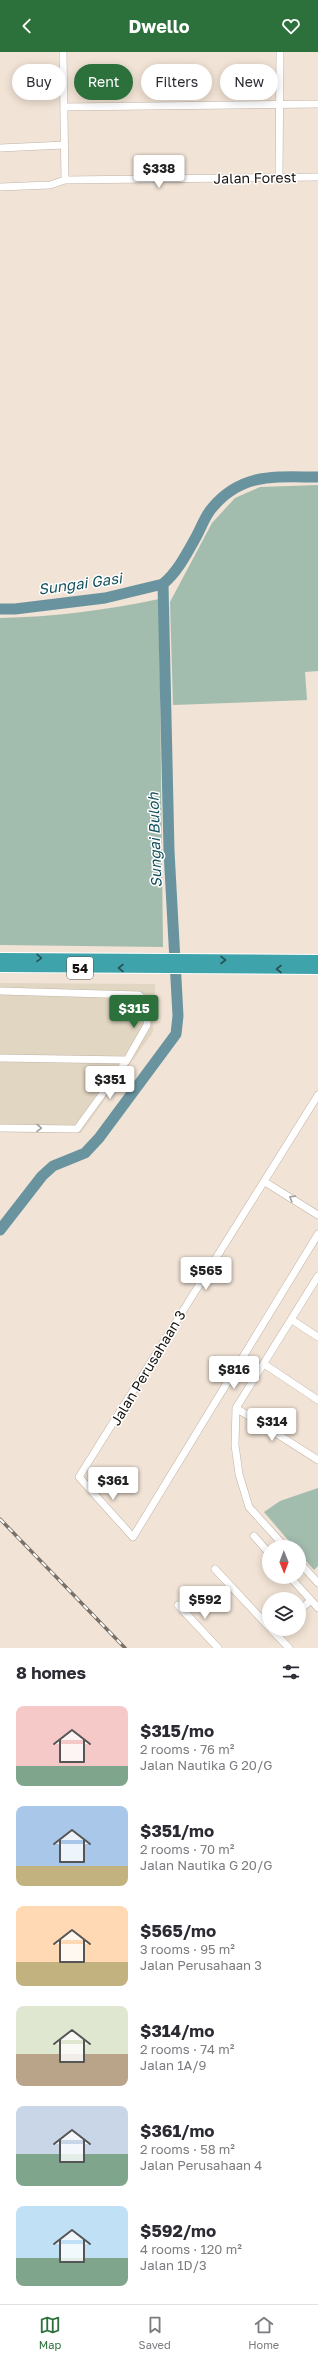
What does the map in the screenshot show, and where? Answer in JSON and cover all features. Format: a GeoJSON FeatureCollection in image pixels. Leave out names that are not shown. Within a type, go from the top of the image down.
{"type":"FeatureCollection","features":[{"type":"Feature","properties":{"kind":"highway","name":"54"},"geometry":{"type":"LineString","coordinates":[[0,958],[318,969]]}},
{"type":"Feature","properties":{"kind":"highway","name":"54"},"geometry":{"type":"LineString","coordinates":[[184,965],[318,960]]}},
{"type":"Feature","properties":{"kind":"highway","name":"54"},"geometry":{"type":"LineString","coordinates":[[2,968],[160,964]]}},
{"type":"Feature","properties":{"kind":"street"},"geometry":{"type":"LineString","coordinates":[[63,52],[65,180]]}},
{"type":"Feature","properties":{"kind":"street"},"geometry":{"type":"LineString","coordinates":[[279,178],[280,52]]}},
{"type":"Feature","properties":{"kind":"street"},"geometry":{"type":"LineString","coordinates":[[64,107],[318,104]]}},
{"type":"Feature","properties":{"kind":"street"},"geometry":{"type":"LineString","coordinates":[[0,148],[65,145]]}},
{"type":"Feature","properties":{"kind":"street","name":"Jalan Forest"},"geometry":{"type":"LineString","coordinates":[[0,187],[50,184],[65,180],[318,178]]}},
{"type":"Feature","properties":{"kind":"street"},"geometry":{"type":"LineString","coordinates":[[0,991],[139,995],[148,1003],[147,1025],[127,1060],[77,1129],[0,1128]]}},
{"type":"Feature","properties":{"kind":"street"},"geometry":{"type":"LineString","coordinates":[[0,1058],[127,1060]]}},
{"type":"Feature","properties":{"kind":"street","name":"Jalan Perusahaan 3"},"geometry":{"type":"LineString","coordinates":[[318,1095],[265,1182],[79,1477],[133,1537],[318,1234]]}},
{"type":"Feature","properties":{"kind":"street"},"geometry":{"type":"LineString","coordinates":[[265,1182],[318,1215]]}},
{"type":"Feature","properties":{"kind":"street"},"geometry":{"type":"LineString","coordinates":[[279,1540],[249,1507],[238,1474],[235,1445],[236,1408],[318,1276]]}},
{"type":"Feature","properties":{"kind":"street"},"geometry":{"type":"LineString","coordinates":[[292,1320],[318,1337]]}},
{"type":"Feature","properties":{"kind":"street"},"geometry":{"type":"LineString","coordinates":[[264,1364],[318,1400]]}},
{"type":"Feature","properties":{"kind":"street"},"geometry":{"type":"LineString","coordinates":[[236,1408],[318,1460]]}},
{"type":"Feature","properties":{"kind":"street"},"geometry":{"type":"LineString","coordinates":[[254,1536],[262,1545]]}},
{"type":"Feature","properties":{"kind":"street"},"geometry":{"type":"LineString","coordinates":[[215,1569],[262,1619]]}},
{"type":"Feature","properties":{"kind":"street"},"geometry":{"type":"LineString","coordinates":[[306,1570],[318,1583]]}},
{"type":"Feature","properties":{"kind":"street"},"geometry":{"type":"LineString","coordinates":[[296,1584],[318,1608]]}},
{"type":"Feature","properties":{"kind":"street"},"geometry":{"type":"LineString","coordinates":[[306,1605],[311,1600]]}},
{"type":"Feature","properties":{"kind":"street"},"geometry":{"type":"LineString","coordinates":[[178,1605],[218,1648]]}},
{"type":"Feature","properties":{"kind":"street"},"geometry":{"type":"LineString","coordinates":[[280,1636],[289,1648]]}},
{"type":"Feature","properties":{"kind":"shaded area"},"geometry":{"type":"Polygon","coordinates":[[[0,983],[155,984],[153,1032],[81,1133],[0,1132],[0,983]]]}},
{"type":"Feature","properties":{"kind":"green space"},"geometry":{"type":"Polygon","coordinates":[[[318,485],[318,671],[305,672],[307,700],[173,705],[170,602],[212,523],[235,498],[260,487],[318,485]]]}},
{"type":"Feature","properties":{"kind":"green space"},"geometry":{"type":"Polygon","coordinates":[[[159,599],[163,947],[0,945],[0,618],[80,612],[159,599]]]}},
{"type":"Feature","properties":{"kind":"green space"},"geometry":{"type":"Polygon","coordinates":[[[318,1488],[318,1566],[314,1570],[306,1561],[306,1540],[288,1540],[264,1512],[280,1501],[318,1488]]]}},
{"type":"Feature","properties":{"kind":"waterway","name":"Sungai Buloh"},"geometry":{"type":"LineString","coordinates":[[0,1230],[42,1176],[53,1166],[85,1153],[99,1138],[176,1034],[178,1016],[169,851],[163,584],[173,574],[196,537],[205,518],[223,496],[248,482],[260,479],[274,477],[318,477]]}},
{"type":"Feature","properties":{"kind":"waterway","name":"Sungai Gasi"},"geometry":{"type":"LineString","coordinates":[[0,609],[15,609],[105,598],[163,584]]}},
{"type":"Feature","properties":{"kind":"railway"},"geometry":{"type":"LineString","coordinates":[[0,1519],[125,1648]]}}]}
